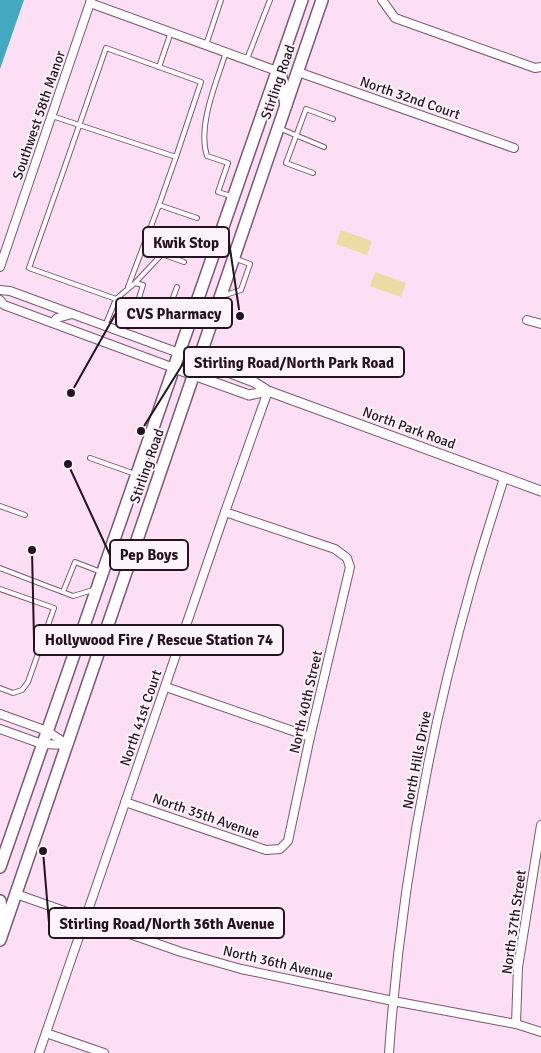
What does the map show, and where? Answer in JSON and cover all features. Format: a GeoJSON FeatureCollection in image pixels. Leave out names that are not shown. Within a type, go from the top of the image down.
{"type":"FeatureCollection","features":[{"type":"Feature","properties":{"kind":"main road","name":"Stirling Road"},"geometry":{"type":"LineString","coordinates":[[0,867],[302,0]]}},
{"type":"Feature","properties":{"kind":"main road","name":"Stirling Road"},"geometry":{"type":"LineString","coordinates":[[0,940],[322,0]]}},
{"type":"Feature","properties":{"kind":"main road"},"geometry":{"type":"LineString","coordinates":[[288,40],[290,56],[298,72]]}},
{"type":"Feature","properties":{"kind":"main road"},"geometry":{"type":"LineString","coordinates":[[277,71],[281,77],[286,107]]}},
{"type":"Feature","properties":{"kind":"main road"},"geometry":{"type":"LineString","coordinates":[[0,901],[5,926]]}},
{"type":"Feature","properties":{"kind":"street"},"geometry":{"type":"LineString","coordinates":[[382,0],[395,18],[535,68],[541,67]]}},
{"type":"Feature","properties":{"kind":"street"},"geometry":{"type":"LineString","coordinates":[[91,1],[170,32],[247,58],[277,71]]}},
{"type":"Feature","properties":{"kind":"street","name":"Southwest 58th Manor"},"geometry":{"type":"LineString","coordinates":[[0,267],[91,1]]}},
{"type":"Feature","properties":{"kind":"street","name":"North 32nd Court"},"geometry":{"type":"LineString","coordinates":[[298,72],[514,148]]}},
{"type":"Feature","properties":{"kind":"street"},"geometry":{"type":"LineString","coordinates":[[0,290],[10,291],[179,353]]}},
{"type":"Feature","properties":{"kind":"street"},"geometry":{"type":"LineString","coordinates":[[0,300],[4,305],[174,368]]}},
{"type":"Feature","properties":{"kind":"street"},"geometry":{"type":"LineString","coordinates":[[53,323],[57,318],[64,315],[74,314]]}},
{"type":"Feature","properties":{"kind":"street"},"geometry":{"type":"LineString","coordinates":[[527,320],[541,324]]}},
{"type":"Feature","properties":{"kind":"street","name":"North Park Road"},"geometry":{"type":"LineString","coordinates":[[179,353],[254,382],[268,392],[541,490]]}},
{"type":"Feature","properties":{"kind":"street","name":"North Park Road"},"geometry":{"type":"LineString","coordinates":[[174,368],[249,395],[268,392]]}},
{"type":"Feature","properties":{"kind":"street","name":"North 41st Court"},"geometry":{"type":"LineString","coordinates":[[39,1053],[268,392]]}},
{"type":"Feature","properties":{"kind":"street","name":"North Hills Drive"},"geometry":{"type":"LineString","coordinates":[[389,1053],[393,1001],[407,884],[439,714],[471,587],[504,478]]}},
{"type":"Feature","properties":{"kind":"street","name":"North 40th Street"},"geometry":{"type":"LineString","coordinates":[[225,512],[336,549],[346,558],[350,567],[288,841],[280,849]]}},
{"type":"Feature","properties":{"kind":"street"},"geometry":{"type":"LineString","coordinates":[[166,687],[310,737]]}},
{"type":"Feature","properties":{"kind":"street"},"geometry":{"type":"LineString","coordinates":[[0,714],[47,731],[68,745]]}},
{"type":"Feature","properties":{"kind":"street"},"geometry":{"type":"LineString","coordinates":[[0,729],[42,744],[68,745]]}},
{"type":"Feature","properties":{"kind":"street","name":"North 35th Avenue"},"geometry":{"type":"LineString","coordinates":[[125,802],[266,850],[280,849]]}},
{"type":"Feature","properties":{"kind":"street","name":"North 37th Street"},"geometry":{"type":"LineString","coordinates":[[516,1024],[518,968],[541,825]]}},
{"type":"Feature","properties":{"kind":"street","name":"North 36th Avenue"},"geometry":{"type":"LineString","coordinates":[[16,894],[181,952],[242,969],[393,1001],[516,1024],[541,1032]]}},
{"type":"Feature","properties":{"kind":"street"},"geometry":{"type":"LineString","coordinates":[[46,1033],[104,1053]]}},
{"type":"Feature","properties":{"kind":"lane"},"geometry":{"type":"LineString","coordinates":[[206,45],[221,0]]}},
{"type":"Feature","properties":{"kind":"lane"},"geometry":{"type":"LineString","coordinates":[[247,58],[270,0]]}},
{"type":"Feature","properties":{"kind":"lane"},"geometry":{"type":"LineString","coordinates":[[159,67],[170,32]]}},
{"type":"Feature","properties":{"kind":"lane"},"geometry":{"type":"LineString","coordinates":[[116,299],[29,268],[106,48],[201,82],[128,288]]}},
{"type":"Feature","properties":{"kind":"lane"},"geometry":{"type":"LineString","coordinates":[[226,51],[206,118],[204,148],[207,156],[228,164],[218,192],[233,197]]}},
{"type":"Feature","properties":{"kind":"lane"},"geometry":{"type":"LineString","coordinates":[[313,173],[286,163],[296,134],[306,109],[333,118]]}},
{"type":"Feature","properties":{"kind":"lane"},"geometry":{"type":"LineString","coordinates":[[52,116],[176,157]]}},
{"type":"Feature","properties":{"kind":"lane"},"geometry":{"type":"LineString","coordinates":[[279,128],[324,147]]}},
{"type":"Feature","properties":{"kind":"lane"},"geometry":{"type":"LineString","coordinates":[[159,205],[197,218]]}},
{"type":"Feature","properties":{"kind":"lane"},"geometry":{"type":"LineString","coordinates":[[104,326],[116,299],[136,283],[162,254],[191,239],[203,236],[218,239]]}},
{"type":"Feature","properties":{"kind":"lane"},"geometry":{"type":"LineString","coordinates":[[162,254],[184,262]]}},
{"type":"Feature","properties":{"kind":"lane"},"geometry":{"type":"LineString","coordinates":[[220,296],[241,290],[250,264],[234,258]]}},
{"type":"Feature","properties":{"kind":"lane"},"geometry":{"type":"LineString","coordinates":[[136,283],[143,285],[136,308],[165,319],[177,287]]}},
{"type":"Feature","properties":{"kind":"lane"},"geometry":{"type":"LineString","coordinates":[[90,458],[137,475]]}},
{"type":"Feature","properties":{"kind":"lane"},"geometry":{"type":"LineString","coordinates":[[0,506],[25,515]]}},
{"type":"Feature","properties":{"kind":"lane"},"geometry":{"type":"LineString","coordinates":[[110,551],[131,559]]}},
{"type":"Feature","properties":{"kind":"lane"},"geometry":{"type":"LineString","coordinates":[[63,592],[75,562],[103,573]]}},
{"type":"Feature","properties":{"kind":"lane"},"geometry":{"type":"LineString","coordinates":[[0,568],[73,596],[97,588]]}},
{"type":"Feature","properties":{"kind":"lane"},"geometry":{"type":"LineString","coordinates":[[0,589],[54,608],[28,682],[22,690],[13,693],[0,688]]}},
{"type":"Feature","properties":{"kind":"shaded area"},"geometry":{"type":"Polygon","coordinates":[[[341,230],[372,241],[367,255],[336,244],[341,230]]]}},
{"type":"Feature","properties":{"kind":"shaded area"},"geometry":{"type":"Polygon","coordinates":[[[375,272],[406,283],[401,297],[370,286],[375,272]]]}},
{"type":"Feature","properties":{"kind":"water"},"geometry":{"type":"Polygon","coordinates":[[[0,0],[24,0],[0,69],[0,0]]]}},
{"type":"Feature","properties":{"kind":"place","name":"Kwik Stop"},"geometry":{"type":"Point","coordinates":[240,316]}},
{"type":"Feature","properties":{"kind":"place","name":"CVS Pharmacy"},"geometry":{"type":"Point","coordinates":[71,393]}},
{"type":"Feature","properties":{"kind":"place","name":"Stirling Road/North Park Road"},"geometry":{"type":"Point","coordinates":[141,431]}},
{"type":"Feature","properties":{"kind":"place","name":"Pep Boys"},"geometry":{"type":"Point","coordinates":[68,464]}},
{"type":"Feature","properties":{"kind":"place","name":"Hollywood Fire / Rescue Station 74"},"geometry":{"type":"Point","coordinates":[32,550]}},
{"type":"Feature","properties":{"kind":"place","name":"Stirling Road/North 36th Avenue"},"geometry":{"type":"Point","coordinates":[43,851]}}]}
